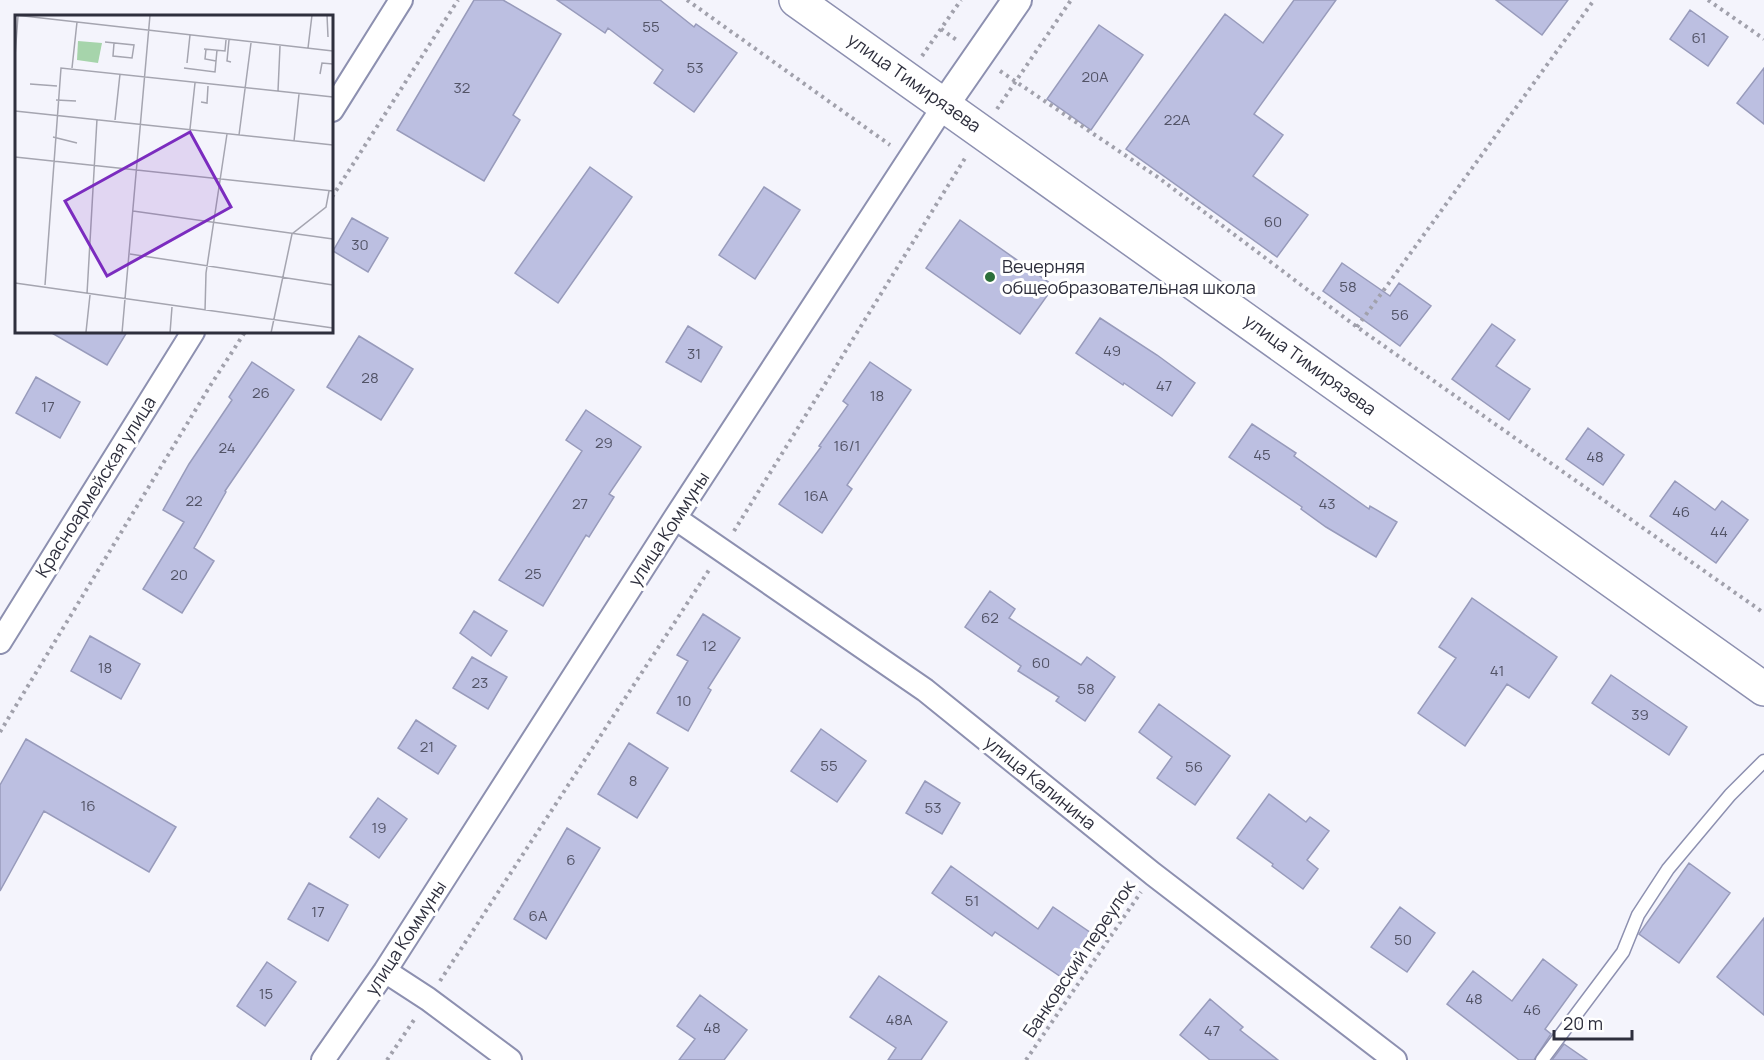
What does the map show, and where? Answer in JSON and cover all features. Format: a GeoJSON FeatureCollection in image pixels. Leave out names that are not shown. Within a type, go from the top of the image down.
{"type":"FeatureCollection","features":[{"type":"Feature","properties":{"kind":"main road","name":"улица Тимирязева"},"geometry":{"type":"LineString","coordinates":[[796,0],[1764,689]]}},
{"type":"Feature","properties":{"kind":"street"},"geometry":{"type":"LineString","coordinates":[[333,109],[401,0]]}},
{"type":"Feature","properties":{"kind":"street","name":"улица Коммуны"},"geometry":{"type":"LineString","coordinates":[[323,1060],[385,971],[675,518],[945,104],[1017,0]]}},
{"type":"Feature","properties":{"kind":"street","name":"Красноармейская улица"},"geometry":{"type":"LineString","coordinates":[[0,642],[192,333]]}},
{"type":"Feature","properties":{"kind":"street","name":"улица Калинина"},"geometry":{"type":"LineString","coordinates":[[675,518],[925,690],[1153,874],[1395,1060]]}},
{"type":"Feature","properties":{"kind":"street"},"geometry":{"type":"LineString","coordinates":[[385,971],[428,999],[510,1060]]}},
{"type":"Feature","properties":{"kind":"lane"},"geometry":{"type":"LineString","coordinates":[[1542,1060],[1623,951],[1638,915],[1668,869],[1730,795],[1764,761]]}},
{"type":"Feature","properties":{"kind":"path"},"geometry":{"type":"LineString","coordinates":[[333,195],[458,0]]}},
{"type":"Feature","properties":{"kind":"path"},"geometry":{"type":"LineString","coordinates":[[687,0],[910,159]]}},
{"type":"Feature","properties":{"kind":"path"},"geometry":{"type":"LineString","coordinates":[[907,78],[961,0]]}},
{"type":"Feature","properties":{"kind":"path"},"geometry":{"type":"LineString","coordinates":[[1357,327],[1594,0]]}},
{"type":"Feature","properties":{"kind":"path"},"geometry":{"type":"LineString","coordinates":[[1708,0],[1764,39]]}},
{"type":"Feature","properties":{"kind":"path"},"geometry":{"type":"LineString","coordinates":[[941,29],[1159,178],[1357,327],[1764,613]]}},
{"type":"Feature","properties":{"kind":"path"},"geometry":{"type":"LineString","coordinates":[[0,732],[244,333]]}},
{"type":"Feature","properties":{"kind":"path","name":"Банковский переулок"},"geometry":{"type":"LineString","coordinates":[[1026,1060],[1153,874]]}},
{"type":"Feature","properties":{"kind":"building"},"geometry":{"type":"Polygon","coordinates":[[[474,0],[503,0],[561,34],[513,115],[520,120],[484,181],[397,130],[474,0]]]}},
{"type":"Feature","properties":{"kind":"building"},"geometry":{"type":"Polygon","coordinates":[[[557,0],[660,0],[694,27],[696,24],[737,53],[694,112],[654,83],[663,70],[608,28],[605,33],[557,0]]]}},
{"type":"Feature","properties":{"kind":"building"},"geometry":{"type":"Polygon","coordinates":[[[1294,0],[1336,0],[1254,114],[1283,135],[1253,176],[1308,215],[1277,257],[1126,149],[1225,14],[1263,43],[1294,0]]]}},
{"type":"Feature","properties":{"kind":"building"},"geometry":{"type":"Polygon","coordinates":[[[1496,0],[1568,0],[1542,35],[1496,0]]]}},
{"type":"Feature","properties":{"kind":"building"},"geometry":{"type":"Polygon","coordinates":[[[1690,10],[1728,37],[1708,66],[1670,39],[1690,10]]]}},
{"type":"Feature","properties":{"kind":"building"},"geometry":{"type":"Polygon","coordinates":[[[1099,25],[1143,55],[1091,130],[1047,99],[1099,25]]]}},
{"type":"Feature","properties":{"kind":"building"},"geometry":{"type":"Polygon","coordinates":[[[1764,68],[1764,124],[1737,103],[1764,68]]]}},
{"type":"Feature","properties":{"kind":"building"},"geometry":{"type":"Polygon","coordinates":[[[590,167],[632,197],[558,303],[515,273],[590,167]]]}},
{"type":"Feature","properties":{"kind":"building"},"geometry":{"type":"Polygon","coordinates":[[[764,187],[800,210],[755,279],[719,255],[764,187]]]}},
{"type":"Feature","properties":{"kind":"building"},"geometry":{"type":"Polygon","coordinates":[[[352,218],[388,238],[368,272],[333,251],[352,218]]]}},
{"type":"Feature","properties":{"kind":"building","name":"Вечерняя общеобразовательная школа"},"geometry":{"type":"Polygon","coordinates":[[[960,220],[1054,286],[1020,334],[926,268],[960,220]]]}},
{"type":"Feature","properties":{"kind":"building"},"geometry":{"type":"Polygon","coordinates":[[[1342,263],[1390,296],[1399,283],[1431,306],[1400,346],[1323,291],[1342,263]]]}},
{"type":"Feature","properties":{"kind":"building"},"geometry":{"type":"Polygon","coordinates":[[[1100,318],[1195,383],[1172,416],[1076,353],[1100,318]]]}},
{"type":"Feature","properties":{"kind":"building"},"geometry":{"type":"Polygon","coordinates":[[[1492,324],[1515,340],[1496,366],[1530,389],[1509,420],[1452,379],[1492,324]]]}},
{"type":"Feature","properties":{"kind":"building"},"geometry":{"type":"Polygon","coordinates":[[[688,326],[722,347],[701,382],[666,362],[688,326]]]}},
{"type":"Feature","properties":{"kind":"building"},"geometry":{"type":"Polygon","coordinates":[[[52,333],[126,333],[107,365],[52,333]]]}},
{"type":"Feature","properties":{"kind":"building"},"geometry":{"type":"Polygon","coordinates":[[[359,336],[413,369],[381,420],[327,387],[359,336]]]}},
{"type":"Feature","properties":{"kind":"building"},"geometry":{"type":"Polygon","coordinates":[[[252,362],[294,390],[225,491],[194,548],[214,561],[182,613],[143,589],[184,522],[163,510],[189,464],[232,400],[229,397],[252,362]]]}},
{"type":"Feature","properties":{"kind":"building"},"geometry":{"type":"Polygon","coordinates":[[[870,362],[911,390],[847,485],[852,489],[822,533],[779,504],[821,447],[819,446],[848,405],[843,401],[870,362]]]}},
{"type":"Feature","properties":{"kind":"building"},"geometry":{"type":"Polygon","coordinates":[[[36,377],[80,402],[60,438],[16,413],[36,377]]]}},
{"type":"Feature","properties":{"kind":"building"},"geometry":{"type":"Polygon","coordinates":[[[586,410],[641,447],[609,494],[614,497],[589,537],[586,535],[543,606],[499,580],[582,451],[566,440],[586,410]]]}},
{"type":"Feature","properties":{"kind":"building"},"geometry":{"type":"Polygon","coordinates":[[[1252,424],[1296,453],[1294,456],[1369,509],[1370,506],[1397,522],[1376,557],[1326,527],[1301,509],[1302,507],[1229,457],[1252,424]]]}},
{"type":"Feature","properties":{"kind":"building"},"geometry":{"type":"Polygon","coordinates":[[[1588,428],[1624,455],[1603,485],[1566,459],[1588,428]]]}},
{"type":"Feature","properties":{"kind":"building"},"geometry":{"type":"Polygon","coordinates":[[[1675,481],[1715,510],[1722,501],[1748,520],[1716,563],[1650,516],[1675,481]]]}},
{"type":"Feature","properties":{"kind":"building"},"geometry":{"type":"Polygon","coordinates":[[[990,591],[1015,609],[1009,618],[1081,665],[1087,657],[1115,677],[1085,721],[1056,701],[1059,697],[1018,671],[1021,666],[965,627],[990,591]]]}},
{"type":"Feature","properties":{"kind":"building"},"geometry":{"type":"Polygon","coordinates":[[[1472,598],[1557,657],[1529,698],[1507,684],[1465,746],[1418,713],[1456,658],[1439,647],[1472,598]]]}},
{"type":"Feature","properties":{"kind":"building"},"geometry":{"type":"Polygon","coordinates":[[[474,611],[507,631],[491,656],[460,633],[474,611]]]}},
{"type":"Feature","properties":{"kind":"building"},"geometry":{"type":"Polygon","coordinates":[[[703,614],[740,638],[708,688],[711,690],[688,731],[657,713],[688,661],[677,655],[703,614]]]}},
{"type":"Feature","properties":{"kind":"building"},"geometry":{"type":"Polygon","coordinates":[[[90,636],[140,664],[121,699],[71,671],[90,636]]]}},
{"type":"Feature","properties":{"kind":"building"},"geometry":{"type":"Polygon","coordinates":[[[472,657],[507,677],[488,709],[453,688],[472,657]]]}},
{"type":"Feature","properties":{"kind":"building"},"geometry":{"type":"Polygon","coordinates":[[[1611,675],[1687,727],[1669,755],[1592,703],[1611,675]]]}},
{"type":"Feature","properties":{"kind":"building"},"geometry":{"type":"Polygon","coordinates":[[[1159,704],[1230,756],[1195,805],[1157,778],[1172,757],[1139,732],[1159,704]]]}},
{"type":"Feature","properties":{"kind":"building"},"geometry":{"type":"Polygon","coordinates":[[[416,720],[456,746],[438,774],[398,748],[416,720]]]}},
{"type":"Feature","properties":{"kind":"building"},"geometry":{"type":"Polygon","coordinates":[[[821,729],[866,761],[837,802],[791,771],[821,729]]]}},
{"type":"Feature","properties":{"kind":"building"},"geometry":{"type":"Polygon","coordinates":[[[26,739],[176,827],[149,872],[44,811],[0,891],[0,785],[26,739]]]}},
{"type":"Feature","properties":{"kind":"building"},"geometry":{"type":"Polygon","coordinates":[[[629,743],[668,768],[637,818],[598,794],[629,743]]]}},
{"type":"Feature","properties":{"kind":"building"},"geometry":{"type":"Polygon","coordinates":[[[925,781],[960,803],[942,834],[906,813],[925,781]]]}},
{"type":"Feature","properties":{"kind":"building"},"geometry":{"type":"Polygon","coordinates":[[[1269,794],[1306,822],[1310,817],[1329,831],[1307,860],[1318,869],[1303,889],[1237,838],[1269,794]]]}},
{"type":"Feature","properties":{"kind":"building"},"geometry":{"type":"Polygon","coordinates":[[[378,798],[407,819],[379,858],[350,837],[378,798]]]}},
{"type":"Feature","properties":{"kind":"building"},"geometry":{"type":"Polygon","coordinates":[[[567,828],[600,848],[546,939],[514,919],[567,828]]]}},
{"type":"Feature","properties":{"kind":"building"},"geometry":{"type":"Polygon","coordinates":[[[1689,863],[1730,893],[1679,963],[1639,934],[1689,863]]]}},
{"type":"Feature","properties":{"kind":"building"},"geometry":{"type":"Polygon","coordinates":[[[951,866],[1038,929],[1053,907],[1094,935],[1064,979],[995,932],[992,936],[932,893],[951,866]]]}},
{"type":"Feature","properties":{"kind":"building"},"geometry":{"type":"Polygon","coordinates":[[[309,883],[348,905],[328,941],[288,919],[309,883]]]}},
{"type":"Feature","properties":{"kind":"building"},"geometry":{"type":"Polygon","coordinates":[[[1400,907],[1435,933],[1407,972],[1371,947],[1400,907]]]}},
{"type":"Feature","properties":{"kind":"building"},"geometry":{"type":"Polygon","coordinates":[[[1764,918],[1764,1015],[1717,977],[1764,918]]]}},
{"type":"Feature","properties":{"kind":"building"},"geometry":{"type":"Polygon","coordinates":[[[1543,959],[1577,985],[1545,1029],[1551,1034],[1534,1060],[1519,1060],[1447,1004],[1473,971],[1512,1001],[1543,959]]]}},
{"type":"Feature","properties":{"kind":"building"},"geometry":{"type":"Polygon","coordinates":[[[267,962],[296,982],[265,1026],[237,1006],[267,962]]]}},
{"type":"Feature","properties":{"kind":"building"},"geometry":{"type":"Polygon","coordinates":[[[879,976],[947,1022],[921,1060],[888,1060],[896,1048],[850,1017],[879,976]]]}},
{"type":"Feature","properties":{"kind":"building"},"geometry":{"type":"Polygon","coordinates":[[[700,995],[747,1030],[724,1060],[679,1060],[695,1039],[677,1026],[700,995]]]}},
{"type":"Feature","properties":{"kind":"building"},"geometry":{"type":"Polygon","coordinates":[[[1210,999],[1243,1027],[1240,1030],[1278,1060],[1210,1060],[1180,1035],[1210,999]]]}},
{"type":"Feature","properties":{"kind":"building"},"geometry":{"type":"Polygon","coordinates":[[[1564,1044],[1587,1060],[1552,1060],[1564,1044]]]}},
{"type":"Feature","properties":{"kind":"place","name":"Вечерняя общеобразовательная школа"},"geometry":{"type":"Point","coordinates":[990,277]}}]}
